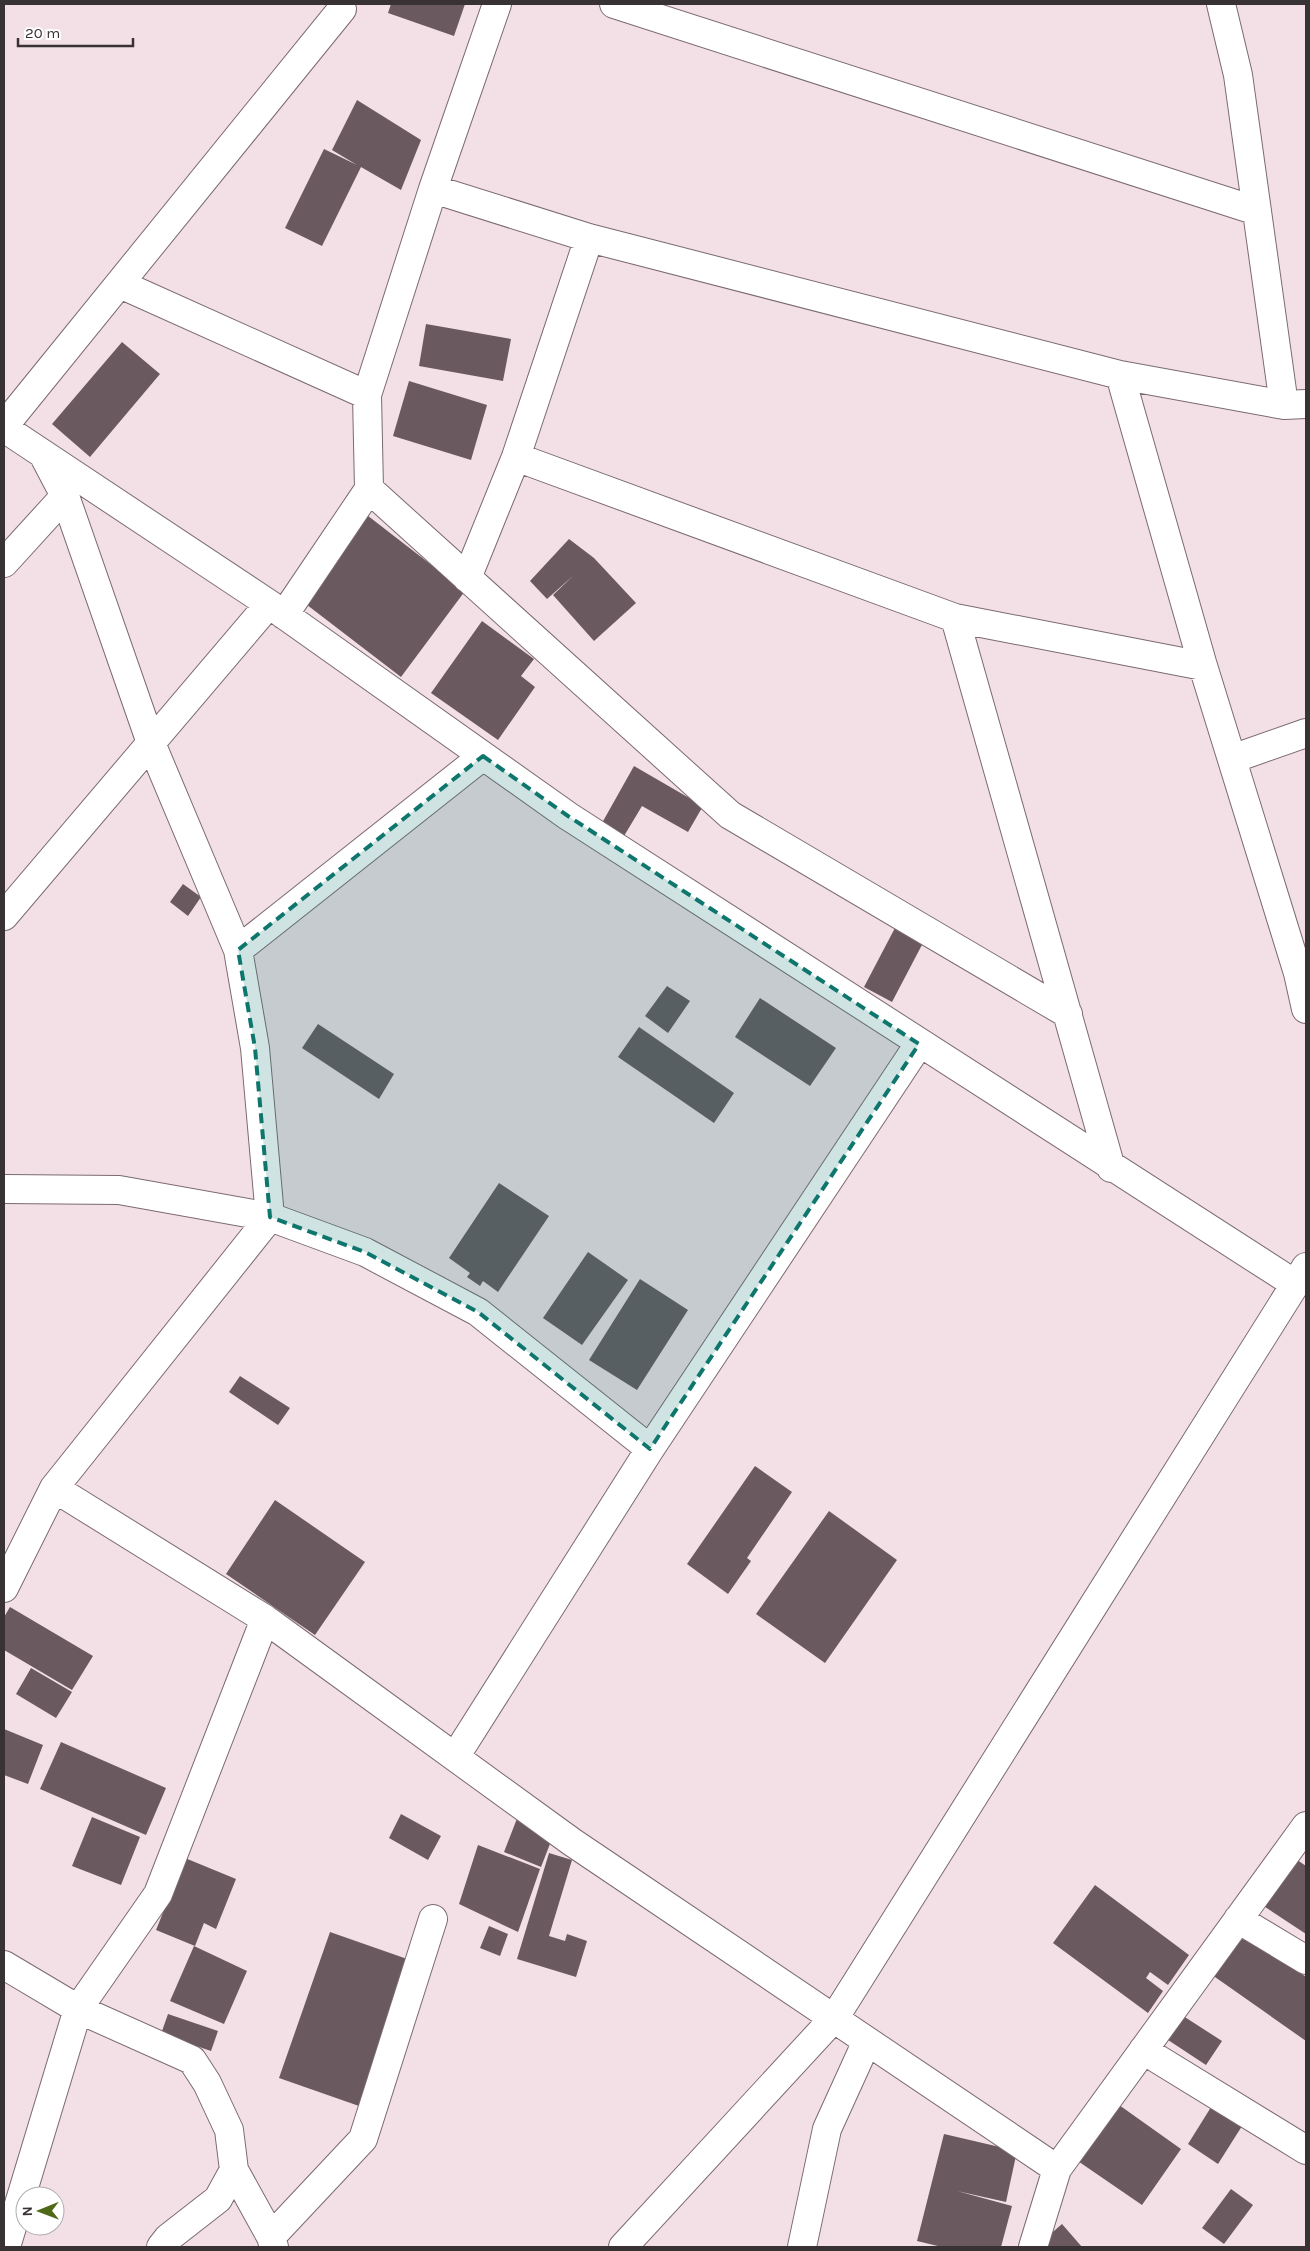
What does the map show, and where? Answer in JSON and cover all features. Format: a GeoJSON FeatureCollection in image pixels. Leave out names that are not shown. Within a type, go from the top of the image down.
{"type":"FeatureCollection","features":[{"type":"Feature","properties":{"kind":"street"},"geometry":{"type":"LineString","coordinates":[[4,916],[151,743],[276,610],[370,489],[366,395],[433,189],[497,4]]}},
{"type":"Feature","properties":{"kind":"street"},"geometry":{"type":"LineString","coordinates":[[614,4],[1257,211]]}},
{"type":"Feature","properties":{"kind":"street"},"geometry":{"type":"LineString","coordinates":[[433,189],[589,238],[1120,375],[1295,405],[1257,211],[1238,75],[1221,4]]}},
{"type":"Feature","properties":{"kind":"street"},"geometry":{"type":"LineString","coordinates":[[342,9],[4,428],[276,610],[568,816],[1111,1168],[1301,1276],[835,2017],[623,2247]]}},
{"type":"Feature","properties":{"kind":"street"},"geometry":{"type":"LineString","coordinates":[[467,578],[516,456],[589,238]]}},
{"type":"Feature","properties":{"kind":"street"},"geometry":{"type":"LineString","coordinates":[[120,284],[366,395]]}},
{"type":"Feature","properties":{"kind":"street"},"geometry":{"type":"LineString","coordinates":[[1120,375],[1203,666],[1302,972],[1306,1009]]}},
{"type":"Feature","properties":{"kind":"street"},"geometry":{"type":"LineString","coordinates":[[4,1588],[54,1488],[270,1218],[255,1048],[238,950],[151,743],[65,496],[43,454]]}},
{"type":"Feature","properties":{"kind":"street"},"geometry":{"type":"LineString","coordinates":[[516,456],[954,618],[1203,666]]}},
{"type":"Feature","properties":{"kind":"street"},"geometry":{"type":"LineString","coordinates":[[370,489],[730,815],[1068,1014]]}},
{"type":"Feature","properties":{"kind":"street"},"geometry":{"type":"LineString","coordinates":[[4,563],[65,496]]}},
{"type":"Feature","properties":{"kind":"street"},"geometry":{"type":"LineString","coordinates":[[954,618],[1111,1168]]}},
{"type":"Feature","properties":{"kind":"street"},"geometry":{"type":"LineString","coordinates":[[1232,759],[1306,734]]}},
{"type":"Feature","properties":{"kind":"street"},"geometry":{"type":"LineString","coordinates":[[238,950],[483,756]]}},
{"type":"Feature","properties":{"kind":"street"},"geometry":{"type":"LineString","coordinates":[[455,1757],[650,1449],[919,1044]]}},
{"type":"Feature","properties":{"kind":"street"},"geometry":{"type":"LineString","coordinates":[[4,1189],[120,1190],[270,1218],[365,1252],[478,1312],[650,1449]]}},
{"type":"Feature","properties":{"kind":"street"},"geometry":{"type":"LineString","coordinates":[[54,1488],[265,1619],[572,1842],[835,2017],[867,2041],[1056,2169]]}},
{"type":"Feature","properties":{"kind":"street"},"geometry":{"type":"LineString","coordinates":[[6,2247],[78,2009],[158,1894],[265,1619]]}},
{"type":"Feature","properties":{"kind":"street"},"geometry":{"type":"LineString","coordinates":[[1033,2247],[1056,2169],[1306,1826]]}},
{"type":"Feature","properties":{"kind":"street"},"geometry":{"type":"LineString","coordinates":[[4,1965],[78,2009],[192,2060],[208,2083],[229,2130],[234,2170],[273,2242],[363,2139],[433,1919]]}},
{"type":"Feature","properties":{"kind":"street"},"geometry":{"type":"LineString","coordinates":[[1238,1919],[1306,1960]]}},
{"type":"Feature","properties":{"kind":"street"},"geometry":{"type":"LineString","coordinates":[[802,2247],[827,2129],[867,2041]]}},
{"type":"Feature","properties":{"kind":"street"},"geometry":{"type":"LineString","coordinates":[[1143,2050],[1306,2150]]}},
{"type":"Feature","properties":{"kind":"street"},"geometry":{"type":"LineString","coordinates":[[161,2247],[168,2238],[218,2199],[234,2170]]}},
{"type":"Feature","properties":{"kind":"highlighted area"},"geometry":{"type":"Polygon","coordinates":[[[483,756],[568,816],[919,1044],[650,1449],[478,1312],[365,1252],[270,1217],[255,1048],[238,950],[483,756]]]}},
{"type":"Feature","properties":{"kind":"building"},"geometry":{"type":"Polygon","coordinates":[[[391,4],[465,4],[454,36],[388,13],[391,4]]]}},
{"type":"Feature","properties":{"kind":"building"},"geometry":{"type":"Polygon","coordinates":[[[357,100],[421,140],[401,190],[361,167],[322,246],[285,228],[324,149],[357,165],[332,150],[357,100]]]}},
{"type":"Feature","properties":{"kind":"building"},"geometry":{"type":"Polygon","coordinates":[[[426,324],[511,339],[503,381],[419,366],[426,324]]]}},
{"type":"Feature","properties":{"kind":"building"},"geometry":{"type":"Polygon","coordinates":[[[122,342],[160,374],[90,457],[52,424],[122,342]]]}},
{"type":"Feature","properties":{"kind":"building"},"geometry":{"type":"Polygon","coordinates":[[[409,381],[487,405],[471,460],[393,436],[409,381]]]}},
{"type":"Feature","properties":{"kind":"building"},"geometry":{"type":"Polygon","coordinates":[[[363,512],[465,591],[401,677],[298,598],[363,512]]]}},
{"type":"Feature","properties":{"kind":"building"},"geometry":{"type":"Polygon","coordinates":[[[569,539],[594,558],[636,603],[594,641],[553,595],[574,575],[547,599],[530,581],[569,539]]]}},
{"type":"Feature","properties":{"kind":"building"},"geometry":{"type":"Polygon","coordinates":[[[482,621],[534,659],[521,676],[535,687],[498,740],[431,693],[482,621]]]}},
{"type":"Feature","properties":{"kind":"building"},"geometry":{"type":"Polygon","coordinates":[[[634,766],[703,806],[688,832],[642,806],[624,836],[602,823],[634,766]]]}},
{"type":"Feature","properties":{"kind":"building"},"geometry":{"type":"Polygon","coordinates":[[[183,884],[201,897],[188,916],[170,902],[183,884]]]}},
{"type":"Feature","properties":{"kind":"building"},"geometry":{"type":"Polygon","coordinates":[[[896,926],[924,941],[892,1002],[864,987],[896,926]]]}},
{"type":"Feature","properties":{"kind":"building"},"geometry":{"type":"Polygon","coordinates":[[[667,986],[690,1001],[668,1033],[645,1016],[667,986]]]}},
{"type":"Feature","properties":{"kind":"building"},"geometry":{"type":"Polygon","coordinates":[[[760,998],[836,1048],[810,1086],[735,1037],[760,998]]]}},
{"type":"Feature","properties":{"kind":"building"},"geometry":{"type":"Polygon","coordinates":[[[318,1024],[394,1074],[379,1099],[302,1048],[318,1024]]]}},
{"type":"Feature","properties":{"kind":"building"},"geometry":{"type":"Polygon","coordinates":[[[639,1027],[734,1093],[714,1123],[618,1057],[639,1027]]]}},
{"type":"Feature","properties":{"kind":"building"},"geometry":{"type":"Polygon","coordinates":[[[499,1183],[549,1216],[498,1292],[483,1281],[480,1286],[467,1277],[470,1273],[449,1258],[499,1183]]]}},
{"type":"Feature","properties":{"kind":"building"},"geometry":{"type":"Polygon","coordinates":[[[588,1252],[628,1280],[582,1345],[543,1318],[588,1252]]]}},
{"type":"Feature","properties":{"kind":"building"},"geometry":{"type":"Polygon","coordinates":[[[640,1279],[688,1310],[637,1390],[589,1360],[640,1279]]]}},
{"type":"Feature","properties":{"kind":"building"},"geometry":{"type":"Polygon","coordinates":[[[240,1376],[290,1408],[278,1425],[229,1392],[240,1376]]]}},
{"type":"Feature","properties":{"kind":"building"},"geometry":{"type":"Polygon","coordinates":[[[755,1466],[792,1492],[747,1558],[751,1561],[728,1594],[687,1564],[755,1466]]]}},
{"type":"Feature","properties":{"kind":"building"},"geometry":{"type":"Polygon","coordinates":[[[275,1500],[365,1562],[315,1635],[226,1574],[275,1500]]]}},
{"type":"Feature","properties":{"kind":"building"},"geometry":{"type":"Polygon","coordinates":[[[829,1511],[897,1560],[825,1663],[756,1614],[829,1511]]]}},
{"type":"Feature","properties":{"kind":"building"},"geometry":{"type":"Polygon","coordinates":[[[10,1607],[93,1656],[72,1690],[4,1650],[4,1617],[10,1607]]]}},
{"type":"Feature","properties":{"kind":"building"},"geometry":{"type":"Polygon","coordinates":[[[31,1668],[72,1692],[56,1718],[16,1694],[31,1668]]]}},
{"type":"Feature","properties":{"kind":"building"},"geometry":{"type":"Polygon","coordinates":[[[4,1729],[43,1745],[28,1784],[4,1775],[4,1729]]]}},
{"type":"Feature","properties":{"kind":"building"},"geometry":{"type":"Polygon","coordinates":[[[61,1742],[166,1788],[146,1835],[40,1789],[61,1742]]]}},
{"type":"Feature","properties":{"kind":"building"},"geometry":{"type":"Polygon","coordinates":[[[401,1814],[441,1836],[428,1860],[389,1838],[401,1814]]]}},
{"type":"Feature","properties":{"kind":"building"},"geometry":{"type":"Polygon","coordinates":[[[518,1816],[555,1831],[541,1867],[504,1852],[518,1816]]]}},
{"type":"Feature","properties":{"kind":"building"},"geometry":{"type":"Polygon","coordinates":[[[92,1817],[140,1837],[121,1885],[72,1866],[92,1817]]]}},
{"type":"Feature","properties":{"kind":"building"},"geometry":{"type":"Polygon","coordinates":[[[478,1845],[540,1869],[518,1932],[459,1904],[478,1845]]]}},
{"type":"Feature","properties":{"kind":"building"},"geometry":{"type":"Polygon","coordinates":[[[549,1853],[572,1860],[549,1936],[565,1941],[567,1934],[587,1941],[576,1977],[517,1959],[549,1853]]]}},
{"type":"Feature","properties":{"kind":"building"},"geometry":{"type":"Polygon","coordinates":[[[1287,1853],[1306,1866],[1306,1934],[1256,1901],[1287,1853]]]}},
{"type":"Feature","properties":{"kind":"building"},"geometry":{"type":"Polygon","coordinates":[[[185,1858],[236,1879],[216,1929],[204,1923],[195,1946],[156,1930],[185,1858]]]}},
{"type":"Feature","properties":{"kind":"building"},"geometry":{"type":"Polygon","coordinates":[[[1095,1885],[1189,1955],[1168,1985],[1150,1972],[1146,1978],[1163,1991],[1148,2013],[1053,1943],[1095,1885]]]}},
{"type":"Feature","properties":{"kind":"building"},"geometry":{"type":"Polygon","coordinates":[[[489,1926],[508,1934],[500,1956],[480,1948],[489,1926]]]}},
{"type":"Feature","properties":{"kind":"building"},"geometry":{"type":"Polygon","coordinates":[[[1236,1926],[1306,1977],[1306,2041],[1205,1970],[1236,1926]]]}},
{"type":"Feature","properties":{"kind":"building"},"geometry":{"type":"Polygon","coordinates":[[[330,1932],[410,1960],[359,2106],[279,2078],[330,1932]]]}},
{"type":"Feature","properties":{"kind":"building"},"geometry":{"type":"Polygon","coordinates":[[[194,1946],[247,1971],[224,2024],[170,2001],[194,1946]]]}},
{"type":"Feature","properties":{"kind":"building"},"geometry":{"type":"Polygon","coordinates":[[[1177,2012],[1222,2041],[1206,2065],[1162,2036],[1177,2012]]]}},
{"type":"Feature","properties":{"kind":"building"},"geometry":{"type":"Polygon","coordinates":[[[168,2014],[218,2031],[211,2051],[161,2034],[168,2014]]]}},
{"type":"Feature","properties":{"kind":"building"},"geometry":{"type":"Polygon","coordinates":[[[1218,2096],[1249,2115],[1218,2164],[1188,2144],[1218,2096]]]}},
{"type":"Feature","properties":{"kind":"building"},"geometry":{"type":"Polygon","coordinates":[[[1112,2100],[1181,2149],[1142,2205],[1072,2157],[1112,2100]]]}},
{"type":"Feature","properties":{"kind":"building"},"geometry":{"type":"Polygon","coordinates":[[[944,2134],[1017,2151],[1006,2202],[957,2191],[1012,2206],[1001,2247],[942,2247],[917,2241],[944,2134]]]}},
{"type":"Feature","properties":{"kind":"building"},"geometry":{"type":"Polygon","coordinates":[[[1231,2189],[1253,2205],[1224,2244],[1202,2228],[1231,2189]]]}},
{"type":"Feature","properties":{"kind":"building"},"geometry":{"type":"Polygon","coordinates":[[[1062,2224],[1082,2247],[1041,2247],[1039,2244],[1062,2224]]]}}]}
